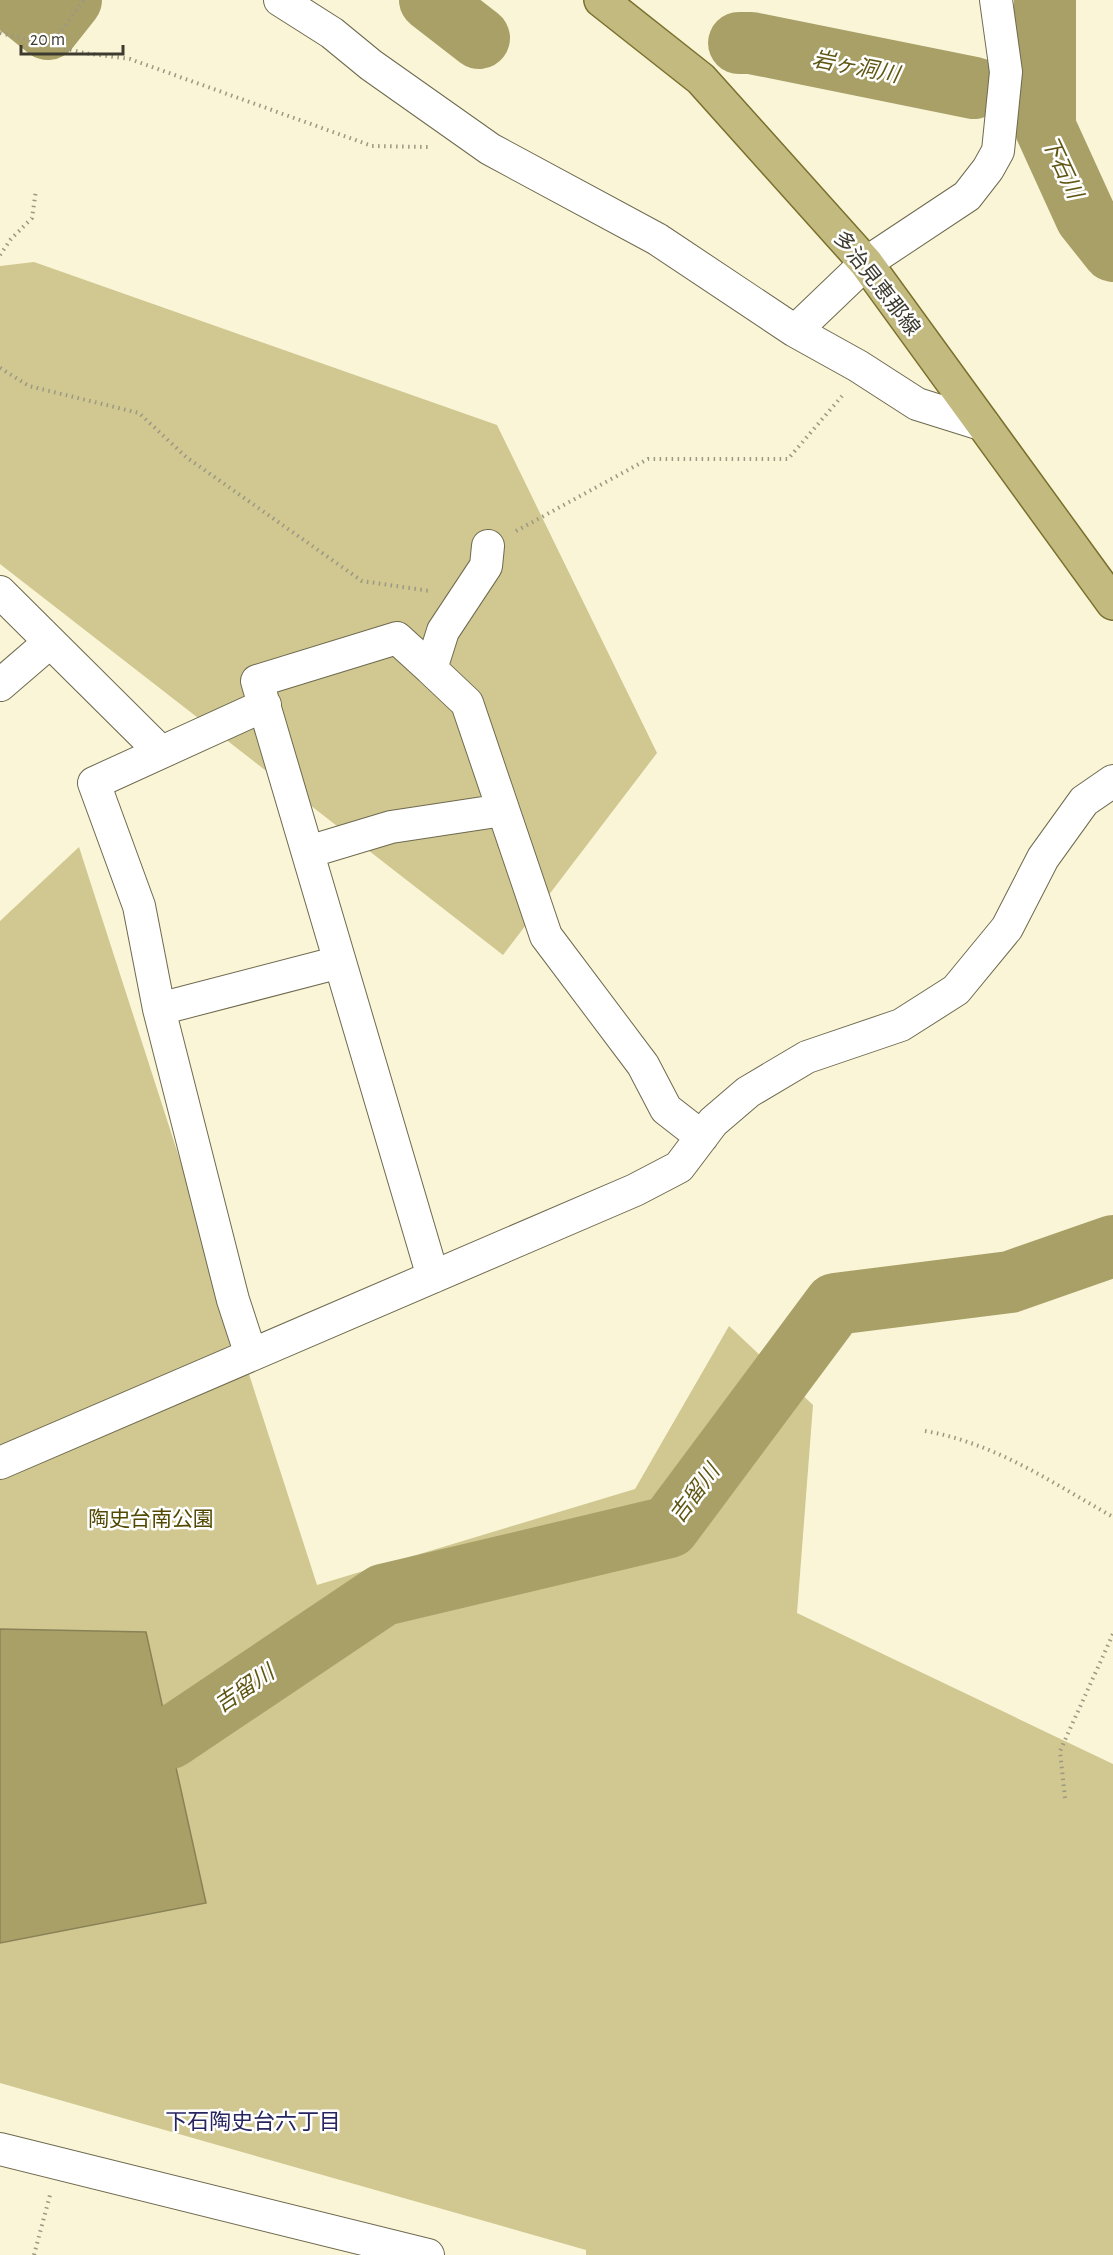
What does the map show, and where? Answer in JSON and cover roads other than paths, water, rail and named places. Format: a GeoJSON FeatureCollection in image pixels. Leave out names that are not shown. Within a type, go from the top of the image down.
{"type":"FeatureCollection","features":[{"type":"Feature","properties":{"kind":"main road","name":"多治見恵那線"},"geometry":{"type":"LineString","coordinates":[[601,0],[701,79],[866,263],[1113,603]]}},
{"type":"Feature","properties":{"kind":"street"},"geometry":{"type":"LineString","coordinates":[[280,0],[332,33],[380,71],[490,149],[657,239],[795,331],[858,366],[917,404],[984,425]]}},
{"type":"Feature","properties":{"kind":"street"},"geometry":{"type":"LineString","coordinates":[[795,331],[866,263],[967,196],[998,151],[1006,72],[996,0]]}},
{"type":"Feature","properties":{"kind":"street"},"geometry":{"type":"LineString","coordinates":[[431,669],[443,632],[486,566],[488,546]]}},
{"type":"Feature","properties":{"kind":"street"},"geometry":{"type":"LineString","coordinates":[[0,592],[160,752]]}},
{"type":"Feature","properties":{"kind":"street"},"geometry":{"type":"LineString","coordinates":[[433,1277],[257,681],[397,638],[467,703],[546,936],[643,1065],[666,1110],[702,1137]]}},
{"type":"Feature","properties":{"kind":"street"},"geometry":{"type":"LineString","coordinates":[[0,685],[50,642]]}},
{"type":"Feature","properties":{"kind":"street"},"geometry":{"type":"LineString","coordinates":[[251,1355],[233,1300],[159,1010],[140,906],[94,783],[264,705]]}},
{"type":"Feature","properties":{"kind":"street"},"geometry":{"type":"LineString","coordinates":[[0,1463],[635,1190],[679,1167],[713,1122],[748,1092],[807,1057],[900,1025],[956,990],[1007,928],[1042,858],[1084,801],[1113,782]]}},
{"type":"Feature","properties":{"kind":"street"},"geometry":{"type":"LineString","coordinates":[[308,852],[391,827],[503,810]]}},
{"type":"Feature","properties":{"kind":"street"},"geometry":{"type":"LineString","coordinates":[[159,1010],[340,962]]}},
{"type":"Feature","properties":{"kind":"street"},"geometry":{"type":"LineString","coordinates":[[0,2149],[428,2255]]}},
{"type":"Feature","properties":{"kind":"waterway","name":"岩ヶ洞川"},"geometry":{"type":"LineString","coordinates":[[12,0],[48,29],[71,0]]}},
{"type":"Feature","properties":{"kind":"waterway","name":"岩ヶ洞川"},"geometry":{"type":"LineString","coordinates":[[430,0],[479,38]]}},
{"type":"Feature","properties":{"kind":"waterway","name":"下石川"},"geometry":{"type":"LineString","coordinates":[[1045,0],[1045,127],[1086,217],[1113,251]]}},
{"type":"Feature","properties":{"kind":"waterway","name":"岩ヶ洞川"},"geometry":{"type":"LineString","coordinates":[[739,43],[751,43],[974,88]]}},
{"type":"Feature","properties":{"kind":"waterway","name":"吉留川"},"geometry":{"type":"LineString","coordinates":[[170,1738],[383,1595],[669,1527],[835,1304],[1010,1282],[1113,1246]]}},
{"type":"Feature","properties":{"kind":"district","name":"下石陶史台六丁目"},"geometry":{"type":"Point","coordinates":[253,2121]}},
{"type":"Feature","properties":{"kind":"park label","name":"陶史台南公園"},"geometry":{"type":"Point","coordinates":[151,1519]}}]}
